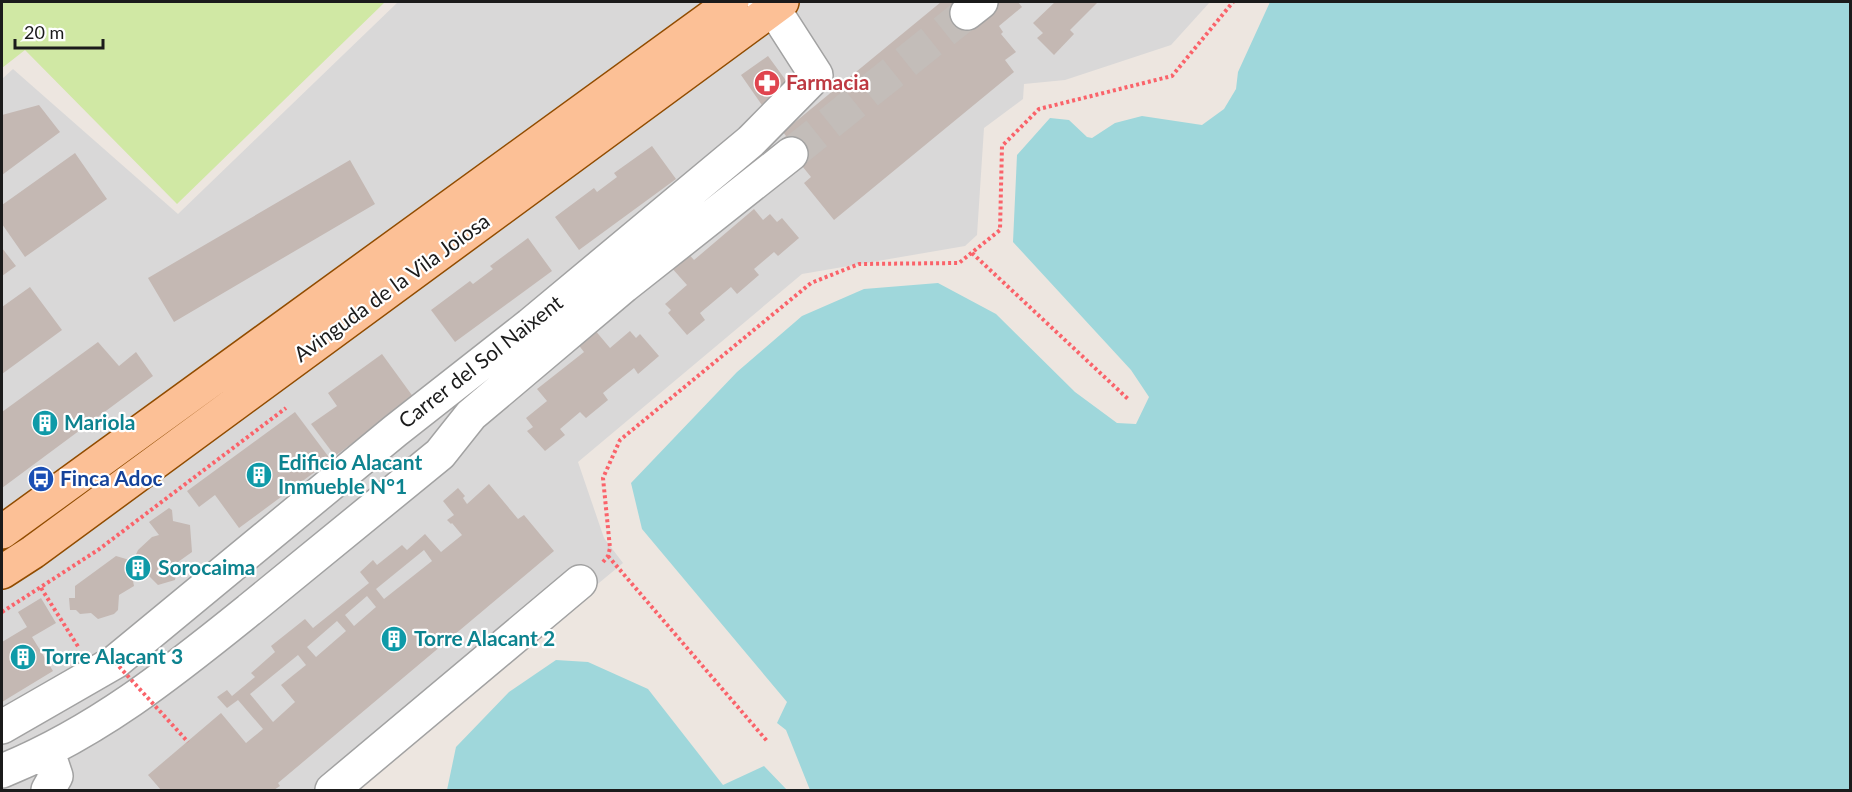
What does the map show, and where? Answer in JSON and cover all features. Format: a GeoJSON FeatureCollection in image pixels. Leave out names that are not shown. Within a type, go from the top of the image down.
{"type":"FeatureCollection","features":[{"type":"Feature","properties":{"kind":"main road","name":"Avinguda de la Vila Joiosa"},"geometry":{"type":"LineString","coordinates":[[2,532],[732,2]]}},
{"type":"Feature","properties":{"kind":"main road","name":"Avinguda de la Vila Joiosa"},"geometry":{"type":"LineString","coordinates":[[2,572],[33,552],[773,4]]}},
{"type":"Feature","properties":{"kind":"street","name":"Carrer del Sol Naixent"},"geometry":{"type":"LineString","coordinates":[[2,727],[99,659],[530,325],[751,141],[816,75],[773,4]]}},
{"type":"Feature","properties":{"kind":"street","name":"Carrer del Sol Naixent"},"geometry":{"type":"LineString","coordinates":[[2,771],[39,756],[98,724],[179,666],[440,454],[471,415],[624,286],[791,154]]}},
{"type":"Feature","properties":{"kind":"street"},"geometry":{"type":"LineString","coordinates":[[332,790],[580,582]]}},
{"type":"Feature","properties":{"kind":"street"},"geometry":{"type":"LineString","coordinates":[[39,756],[52,764],[56,776],[48,790]]}},
{"type":"Feature","properties":{"kind":"path"},"geometry":{"type":"LineString","coordinates":[[580,582],[609,556],[603,478],[620,440],[811,284],[859,264],[959,262],[972,253],[1000,230],[1002,146],[1039,109],[1172,76],[1233,2]]}},
{"type":"Feature","properties":{"kind":"path"},"geometry":{"type":"LineString","coordinates":[[972,253],[1128,399]]}},
{"type":"Feature","properties":{"kind":"path"},"geometry":{"type":"LineString","coordinates":[[609,556],[767,741]]}},
{"type":"Feature","properties":{"kind":"path"},"geometry":{"type":"LineString","coordinates":[[41,588],[99,659],[188,742]]}},
{"type":"Feature","properties":{"kind":"shaded area"},"geometry":{"type":"Polygon","coordinates":[[[398,2],[1210,2],[1171,45],[1065,80],[1024,84],[1023,99],[984,128],[977,235],[965,246],[802,274],[578,462],[604,538],[623,563],[350,790],[2,790],[2,79],[13,69],[178,214],[398,2]]]}},
{"type":"Feature","properties":{"kind":"green space"},"geometry":{"type":"Polygon","coordinates":[[[2,2],[385,2],[177,204],[25,50],[2,68],[2,2]]]}},
{"type":"Feature","properties":{"kind":"water"},"geometry":{"type":"Polygon","coordinates":[[[1270,2],[1850,2],[1850,790],[810,790],[786,730],[777,723],[787,702],[642,529],[631,483],[737,372],[802,316],[864,289],[938,283],[996,314],[1075,392],[1117,423],[1136,424],[1149,397],[1131,370],[1013,242],[1017,155],[1050,118],[1069,120],[1087,137],[1092,138],[1115,123],[1142,116],[1202,125],[1224,109],[1236,89],[1238,72],[1270,2]]]}},
{"type":"Feature","properties":{"kind":"water"},"geometry":{"type":"Polygon","coordinates":[[[556,660],[588,662],[648,689],[723,785],[764,766],[787,790],[447,790],[456,747],[509,692],[556,660]]]}},
{"type":"Feature","properties":{"kind":"building"},"geometry":{"type":"Polygon","coordinates":[[[941,2],[1018,2],[1022,7],[999,26],[1003,32],[1001,34],[1016,52],[1005,60],[1014,72],[834,220],[804,183],[811,177],[781,140],[786,136],[783,132],[941,2]]]}},
{"type":"Feature","properties":{"kind":"building"},"geometry":{"type":"Polygon","coordinates":[[[1055,2],[1098,2],[1070,30],[1074,34],[1054,55],[1037,38],[1043,33],[1033,23],[1055,2]]]}},
{"type":"Feature","properties":{"kind":"building","name":"Farmacia"},"geometry":{"type":"Polygon","coordinates":[[[768,56],[793,90],[766,111],[741,75],[768,56]]]}},
{"type":"Feature","properties":{"kind":"building"},"geometry":{"type":"Polygon","coordinates":[[[39,105],[60,132],[2,175],[2,115],[39,105]]]}},
{"type":"Feature","properties":{"kind":"building"},"geometry":{"type":"Polygon","coordinates":[[[652,146],[676,179],[579,250],[555,217],[594,188],[597,192],[617,177],[614,173],[652,146]]]}},
{"type":"Feature","properties":{"kind":"building"},"geometry":{"type":"Polygon","coordinates":[[[75,153],[107,199],[25,257],[2,224],[2,205],[75,153]]]}},
{"type":"Feature","properties":{"kind":"building"},"geometry":{"type":"Polygon","coordinates":[[[350,160],[375,204],[174,322],[148,278],[350,160]]]}},
{"type":"Feature","properties":{"kind":"building"},"geometry":{"type":"Polygon","coordinates":[[[754,209],[763,220],[770,214],[777,222],[782,218],[799,238],[778,256],[774,252],[754,269],[759,275],[737,294],[731,287],[700,313],[705,320],[687,335],[668,313],[671,310],[665,304],[687,285],[670,266],[687,252],[694,260],[754,209]]]}},
{"type":"Feature","properties":{"kind":"building"},"geometry":{"type":"Polygon","coordinates":[[[528,238],[552,271],[455,342],[431,310],[470,281],[473,284],[493,269],[490,266],[528,238]]]}},
{"type":"Feature","properties":{"kind":"building"},"geometry":{"type":"Polygon","coordinates":[[[2,248],[16,266],[2,276],[2,248]]]}},
{"type":"Feature","properties":{"kind":"building"},"geometry":{"type":"Polygon","coordinates":[[[30,287],[62,330],[2,374],[2,307],[30,287]]]}},
{"type":"Feature","properties":{"kind":"building"},"geometry":{"type":"Polygon","coordinates":[[[594,329],[610,348],[630,331],[636,338],[640,334],[659,356],[638,374],[634,368],[603,393],[608,400],[586,418],[580,412],[560,429],[565,435],[545,451],[527,431],[533,427],[526,418],[547,401],[537,389],[584,352],[577,343],[594,329]]]}},
{"type":"Feature","properties":{"kind":"building","name":"Mariola"},"geometry":{"type":"Polygon","coordinates":[[[98,342],[119,366],[136,352],[153,376],[2,488],[2,412],[98,342]]]}},
{"type":"Feature","properties":{"kind":"building"},"geometry":{"type":"Polygon","coordinates":[[[382,354],[414,398],[335,456],[311,424],[337,406],[328,393],[382,354]]]}},
{"type":"Feature","properties":{"kind":"building","name":"Edificio Alacant Inmueble N°1"},"geometry":{"type":"Polygon","coordinates":[[[295,412],[331,460],[239,528],[215,495],[199,507],[187,491],[295,412]]]}},
{"type":"Feature","properties":{"kind":"building","name":"Torre Alacant 2"},"geometry":{"type":"Polygon","coordinates":[[[489,484],[518,519],[524,515],[554,551],[278,783],[280,786],[274,790],[161,790],[148,775],[221,713],[246,743],[263,729],[238,700],[227,708],[217,697],[227,690],[232,696],[255,677],[251,673],[275,652],[271,646],[305,619],[313,628],[369,583],[360,572],[373,560],[377,565],[402,545],[407,550],[425,534],[441,552],[462,535],[447,520],[454,515],[443,501],[458,488],[465,496],[463,498],[467,504],[489,484]],[[424,550],[376,589],[384,599],[432,561],[424,550]],[[367,596],[345,615],[354,626],[376,607],[367,596]],[[337,621],[307,647],[316,657],[346,631],[337,621]],[[298,655],[250,694],[273,722],[295,702],[281,685],[306,665],[298,655]]]}},
{"type":"Feature","properties":{"kind":"building","name":"Sorocaima"},"geometry":{"type":"Polygon","coordinates":[[[169,508],[172,510],[173,521],[190,525],[192,552],[178,562],[175,580],[158,585],[148,575],[132,576],[134,586],[119,595],[118,610],[114,614],[98,619],[91,613],[80,614],[76,610],[70,610],[69,598],[75,598],[75,586],[116,556],[133,561],[138,550],[152,537],[159,535],[149,522],[169,508]]]}},
{"type":"Feature","properties":{"kind":"building","name":"Torre Alacant 3"},"geometry":{"type":"Polygon","coordinates":[[[41,598],[56,623],[32,637],[53,671],[2,702],[2,642],[27,627],[18,612],[41,598]]]}},
{"type":"Feature","properties":{"kind":"tunnel"},"geometry":{"type":"LineString","coordinates":[[791,154],[967,13]]}},
{"type":"Feature","properties":{"kind":"place","name":"Farmacia"},"geometry":{"type":"Point","coordinates":[767,83]}},
{"type":"Feature","properties":{"kind":"place","name":"Mariola"},"geometry":{"type":"Point","coordinates":[45,423]}},
{"type":"Feature","properties":{"kind":"place","name":"Edificio Alacant Inmueble N°1"},"geometry":{"type":"Point","coordinates":[259,475]}},
{"type":"Feature","properties":{"kind":"place","name":"Finca Adoc"},"geometry":{"type":"Point","coordinates":[41,479]}},
{"type":"Feature","properties":{"kind":"place","name":"Sorocaima"},"geometry":{"type":"Point","coordinates":[138,568]}},
{"type":"Feature","properties":{"kind":"place","name":"Torre Alacant 2"},"geometry":{"type":"Point","coordinates":[394,639]}},
{"type":"Feature","properties":{"kind":"place","name":"Torre Alacant 3"},"geometry":{"type":"Point","coordinates":[23,657]}}]}
